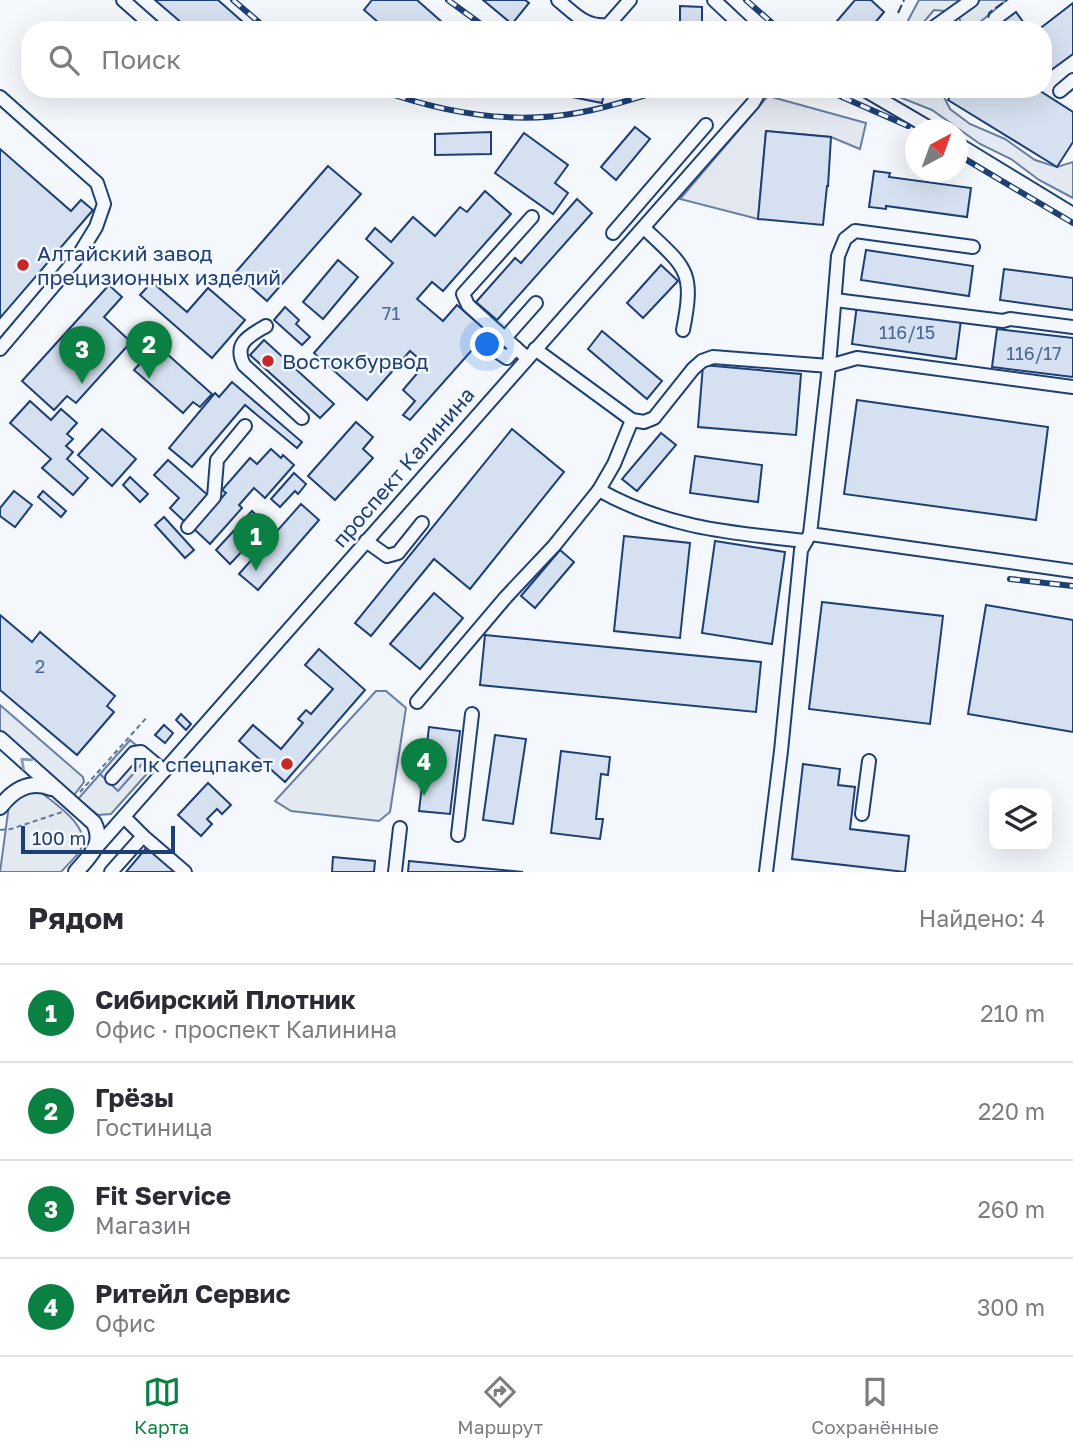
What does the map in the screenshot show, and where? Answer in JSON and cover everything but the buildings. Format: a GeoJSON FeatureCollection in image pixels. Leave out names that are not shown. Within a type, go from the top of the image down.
{"type":"FeatureCollection","features":[{"type":"Feature","properties":{"kind":"main road"},"geometry":{"type":"LineString","coordinates":[[0,740],[94,823],[98,831],[97,847]]}},
{"type":"Feature","properties":{"kind":"main road"},"geometry":{"type":"LineString","coordinates":[[0,807],[18,790],[33,783],[59,792]]}},
{"type":"Feature","properties":{"kind":"main road","name":"проспект Калинина"},"geometry":{"type":"LineString","coordinates":[[76,872],[97,847]]}},
{"type":"Feature","properties":{"kind":"street"},"geometry":{"type":"LineString","coordinates":[[122,0],[146,21]]}},
{"type":"Feature","properties":{"kind":"street"},"geometry":{"type":"LineString","coordinates":[[558,0],[582,21]]}},
{"type":"Feature","properties":{"kind":"street"},"geometry":{"type":"LineString","coordinates":[[612,21],[630,0]]}},
{"type":"Feature","properties":{"kind":"street"},"geometry":{"type":"LineString","coordinates":[[714,0],[736,21]]}},
{"type":"Feature","properties":{"kind":"street"},"geometry":{"type":"LineString","coordinates":[[943,21],[972,0]]}},
{"type":"Feature","properties":{"kind":"street"},"geometry":{"type":"LineString","coordinates":[[1060,91],[1073,80]]}},
{"type":"Feature","properties":{"kind":"street"},"geometry":{"type":"LineString","coordinates":[[0,97],[97,183],[104,204],[96,227],[76,258],[0,349]]}},
{"type":"Feature","properties":{"kind":"street","name":"проспект Калинина"},"geometry":{"type":"LineString","coordinates":[[97,847],[756,98]]}},
{"type":"Feature","properties":{"kind":"street"},"geometry":{"type":"LineString","coordinates":[[878,98],[914,119]]}},
{"type":"Feature","properties":{"kind":"street"},"geometry":{"type":"LineString","coordinates":[[613,233],[706,125]]}},
{"type":"Feature","properties":{"kind":"street"},"geometry":{"type":"LineString","coordinates":[[968,151],[1073,214]]}},
{"type":"Feature","properties":{"kind":"street"},"geometry":{"type":"LineString","coordinates":[[532,218],[463,294],[468,305],[516,348],[531,354],[632,420],[644,422],[654,418],[693,369],[702,361],[713,358],[830,366],[842,360],[856,358],[1073,387]]}},
{"type":"Feature","properties":{"kind":"street"},"geometry":{"type":"LineString","coordinates":[[644,228],[672,255],[687,277],[689,302],[683,330]]}},
{"type":"Feature","properties":{"kind":"street"},"geometry":{"type":"LineString","coordinates":[[766,872],[802,550],[808,538],[830,366],[838,256],[845,239],[855,231],[973,247]]}},
{"type":"Feature","properties":{"kind":"street"},"geometry":{"type":"LineString","coordinates":[[835,300],[1073,327]]}},
{"type":"Feature","properties":{"kind":"street"},"geometry":{"type":"LineString","coordinates":[[505,338],[536,303]]}},
{"type":"Feature","properties":{"kind":"street"},"geometry":{"type":"LineString","coordinates":[[266,326],[250,336],[241,346],[239,355],[244,365],[302,418]]}},
{"type":"Feature","properties":{"kind":"street"},"geometry":{"type":"LineString","coordinates":[[495,351],[507,358],[516,348]]}},
{"type":"Feature","properties":{"kind":"street"},"geometry":{"type":"LineString","coordinates":[[417,702],[506,597],[554,547],[599,490],[614,464],[632,420]]}},
{"type":"Feature","properties":{"kind":"street"},"geometry":{"type":"LineString","coordinates":[[188,527],[214,497],[217,460],[245,426]]}},
{"type":"Feature","properties":{"kind":"street"},"geometry":{"type":"LineString","coordinates":[[599,490],[669,520],[709,530],[808,538],[1073,571]]}},
{"type":"Feature","properties":{"kind":"street"},"geometry":{"type":"LineString","coordinates":[[366,541],[387,556],[397,553],[422,523]]}},
{"type":"Feature","properties":{"kind":"street"},"geometry":{"type":"LineString","coordinates":[[458,835],[472,714]]}},
{"type":"Feature","properties":{"kind":"street"},"geometry":{"type":"LineString","coordinates":[[112,778],[134,753],[141,752],[164,771]]}},
{"type":"Feature","properties":{"kind":"street"},"geometry":{"type":"LineString","coordinates":[[862,814],[869,761]]}},
{"type":"Feature","properties":{"kind":"street"},"geometry":{"type":"LineString","coordinates":[[124,817],[185,872]]}},
{"type":"Feature","properties":{"kind":"street"},"geometry":{"type":"LineString","coordinates":[[395,872],[400,828]]}},
{"type":"Feature","properties":{"kind":"street"},"geometry":{"type":"LineString","coordinates":[[111,872],[143,836]]}},
{"type":"Feature","properties":{"kind":"path"},"geometry":{"type":"LineString","coordinates":[[0,830],[11,830],[61,814],[148,716]]}},
{"type":"Feature","properties":{"kind":"shaded area"},"geometry":{"type":"Polygon","coordinates":[[[919,0],[1007,0],[981,21],[960,21],[956,12],[934,10],[925,21],[908,21],[919,0]]]}},
{"type":"Feature","properties":{"kind":"shaded area"},"geometry":{"type":"Polygon","coordinates":[[[766,98],[775,98],[866,123],[860,149],[831,137],[766,131],[758,219],[680,199],[766,98]]]}},
{"type":"Feature","properties":{"kind":"shaded area"},"geometry":{"type":"Polygon","coordinates":[[[902,98],[944,98],[950,109],[963,119],[945,119],[932,110],[902,98]]]}},
{"type":"Feature","properties":{"kind":"shaded area"},"geometry":{"type":"Polygon","coordinates":[[[968,122],[1005,139],[1035,160],[1057,167],[1073,162],[1073,198],[1039,180],[1011,159],[968,136],[968,122]]]}},
{"type":"Feature","properties":{"kind":"shaded area"},"geometry":{"type":"Polygon","coordinates":[[[376,691],[386,691],[406,708],[390,812],[379,821],[291,811],[275,801],[376,691]]]}},
{"type":"Feature","properties":{"kind":"shaded area"},"geometry":{"type":"Polygon","coordinates":[[[0,705],[83,777],[84,782],[74,795],[0,731],[0,705]]]}},
{"type":"Feature","properties":{"kind":"shaded area"},"geometry":{"type":"Polygon","coordinates":[[[130,740],[149,756],[118,791],[100,774],[130,740]]]}},
{"type":"Feature","properties":{"kind":"shaded area"},"geometry":{"type":"Polygon","coordinates":[[[144,761],[152,768],[111,814],[98,815],[78,799],[100,774],[118,790],[144,761]]]}},
{"type":"Feature","properties":{"kind":"shaded area"},"geometry":{"type":"Polygon","coordinates":[[[28,791],[39,791],[54,802],[77,825],[82,834],[80,851],[61,872],[0,872],[9,805],[28,791]]]}},
{"type":"Feature","properties":{"kind":"railway"},"geometry":{"type":"LineString","coordinates":[[233,0],[258,21]]}},
{"type":"Feature","properties":{"kind":"railway"},"geometry":{"type":"LineString","coordinates":[[448,0],[477,21]]}},
{"type":"Feature","properties":{"kind":"railway"},"geometry":{"type":"LineString","coordinates":[[746,0],[770,21]]}},
{"type":"Feature","properties":{"kind":"railway"},"geometry":{"type":"LineString","coordinates":[[404,98],[450,110],[526,118],[588,111],[635,98]]}},
{"type":"Feature","properties":{"kind":"railway"},"geometry":{"type":"LineString","coordinates":[[844,98],[905,125]]}},
{"type":"Feature","properties":{"kind":"railway"},"geometry":{"type":"LineString","coordinates":[[968,161],[1073,223]]}},
{"type":"Feature","properties":{"kind":"railway"},"geometry":{"type":"LineString","coordinates":[[1010,579],[1073,586]]}},
{"type":"Feature","properties":{"kind":"fence"},"geometry":{"type":"LineString","coordinates":[[898,13],[904,0]]}},
{"type":"Feature","properties":{"kind":"fence"},"geometry":{"type":"LineString","coordinates":[[988,21],[989,13],[1007,0]]}},
{"type":"Feature","properties":{"kind":"place","name":"Алтайский завод прецизионных изделий"},"geometry":{"type":"Point","coordinates":[23,265]}},
{"type":"Feature","properties":{"kind":"place","name":"Востокбурвод"},"geometry":{"type":"Point","coordinates":[268,361]}},
{"type":"Feature","properties":{"kind":"place","name":"Грёзы"},"geometry":{"type":"Point","coordinates":[149,379]}},
{"type":"Feature","properties":{"kind":"place","name":"Fit Service"},"geometry":{"type":"Point","coordinates":[82,384]}},
{"type":"Feature","properties":{"kind":"place","name":"Сибирский Плотник"},"geometry":{"type":"Point","coordinates":[256,571]}},
{"type":"Feature","properties":{"kind":"place","name":"Пк спецпакет"},"geometry":{"type":"Point","coordinates":[287,764]}},
{"type":"Feature","properties":{"kind":"place","name":"Ритейл Сервис"},"geometry":{"type":"Point","coordinates":[424,796]}}]}
